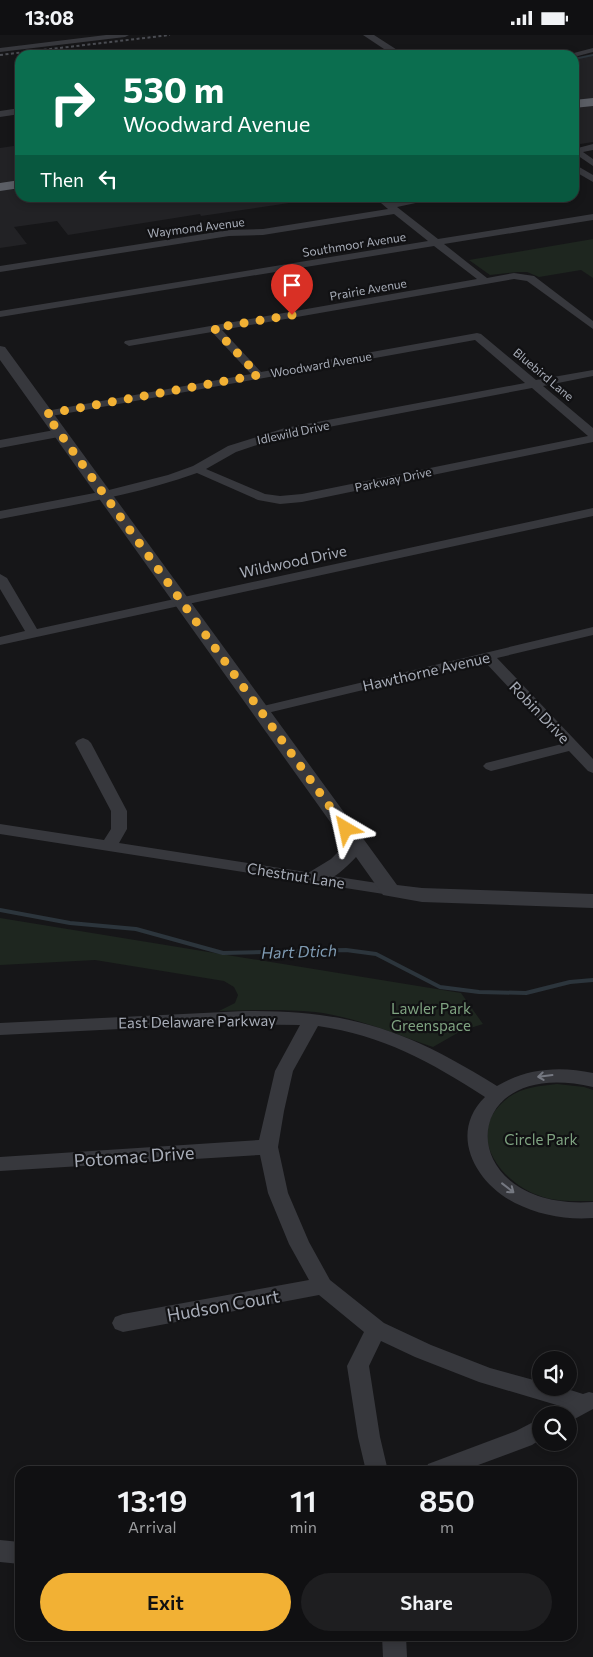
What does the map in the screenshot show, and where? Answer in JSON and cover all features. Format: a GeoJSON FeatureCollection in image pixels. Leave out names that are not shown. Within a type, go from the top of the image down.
{"type":"FeatureCollection","features":[{"type":"Feature","properties":{"kind":"highway"},"geometry":{"type":"LineString","coordinates":[[579,104],[593,102]]}},
{"type":"Feature","properties":{"kind":"highway"},"geometry":{"type":"LineString","coordinates":[[0,187],[15,185]]}},
{"type":"Feature","properties":{"kind":"street"},"geometry":{"type":"LineString","coordinates":[[0,50],[77,38],[125,35]]}},
{"type":"Feature","properties":{"kind":"street"},"geometry":{"type":"LineString","coordinates":[[368,35],[392,50]]}},
{"type":"Feature","properties":{"kind":"street"},"geometry":{"type":"LineString","coordinates":[[579,53],[593,50]]}},
{"type":"Feature","properties":{"kind":"street"},"geometry":{"type":"LineString","coordinates":[[0,114],[15,112]]}},
{"type":"Feature","properties":{"kind":"street"},"geometry":{"type":"LineString","coordinates":[[579,150],[593,147]]}},
{"type":"Feature","properties":{"kind":"street"},"geometry":{"type":"LineString","coordinates":[[579,154],[593,163]]}},
{"type":"Feature","properties":{"kind":"street"},"geometry":{"type":"LineString","coordinates":[[579,170],[591,176]]}},
{"type":"Feature","properties":{"kind":"street"},"geometry":{"type":"LineString","coordinates":[[384,202],[485,281]]}},
{"type":"Feature","properties":{"kind":"street","name":"Waymond Avenue"},"geometry":{"type":"LineString","coordinates":[[0,269],[229,233],[263,232],[418,202]]}},
{"type":"Feature","properties":{"kind":"street","name":"Southmoor Avenue"},"geometry":{"type":"LineString","coordinates":[[0,314],[593,217]]}},
{"type":"Feature","properties":{"kind":"street","name":"Prairie Avenue"},"geometry":{"type":"LineString","coordinates":[[129,343],[523,276],[530,278],[593,327]]}},
{"type":"Feature","properties":{"kind":"street"},"geometry":{"type":"LineString","coordinates":[[214,328],[258,375]]}},
{"type":"Feature","properties":{"kind":"street","name":"Woodward Avenue"},"geometry":{"type":"LineString","coordinates":[[46,414],[477,336]]}},
{"type":"Feature","properties":{"kind":"street","name":"Bluebird Lane"},"geometry":{"type":"LineString","coordinates":[[477,336],[593,436]]}},
{"type":"Feature","properties":{"kind":"street"},"geometry":{"type":"LineString","coordinates":[[0,350],[259,711],[390,889]]}},
{"type":"Feature","properties":{"kind":"street","name":"Idlewild Drive"},"geometry":{"type":"LineString","coordinates":[[0,515],[105,495],[163,481],[197,469],[232,449],[285,432],[593,373]]}},
{"type":"Feature","properties":{"kind":"street"},"geometry":{"type":"LineString","coordinates":[[0,444],[60,433]]}},
{"type":"Feature","properties":{"kind":"street","name":"Parkway Drive"},"geometry":{"type":"LineString","coordinates":[[197,469],[262,497],[280,500],[312,496],[593,436]]}},
{"type":"Feature","properties":{"kind":"street","name":"Wildwood Drive"},"geometry":{"type":"LineString","coordinates":[[0,641],[593,512]]}},
{"type":"Feature","properties":{"kind":"street"},"geometry":{"type":"LineString","coordinates":[[0,578],[33,634]]}},
{"type":"Feature","properties":{"kind":"street","name":"Hawthorne Avenue"},"geometry":{"type":"LineString","coordinates":[[259,711],[593,631]]}},
{"type":"Feature","properties":{"kind":"street","name":"Robin Drive"},"geometry":{"type":"LineString","coordinates":[[487,656],[593,768]]}},
{"type":"Feature","properties":{"kind":"street"},"geometry":{"type":"LineString","coordinates":[[83,743],[119,811],[119,829],[109,846]]}},
{"type":"Feature","properties":{"kind":"street"},"geometry":{"type":"LineString","coordinates":[[491,766],[572,746]]}},
{"type":"Feature","properties":{"kind":"street","name":"Chestnut Lane"},"geometry":{"type":"LineString","coordinates":[[0,829],[431,895],[593,901]]}},
{"type":"Feature","properties":{"kind":"street"},"geometry":{"type":"LineString","coordinates":[[315,878],[331,869],[347,856],[357,844]]}},
{"type":"Feature","properties":{"kind":"street","name":"East Delaware Parkway"},"geometry":{"type":"LineString","coordinates":[[0,1029],[238,1017],[312,1020],[361,1028],[404,1042],[457,1070],[497,1095]]}},
{"type":"Feature","properties":{"kind":"street"},"geometry":{"type":"LineString","coordinates":[[312,1020],[284,1071],[274,1111],[268,1147],[278,1193],[299,1244],[323,1286],[376,1329],[423,1351],[487,1376],[588,1401]]}},
{"type":"Feature","properties":{"kind":"street"},"geometry":{"type":"LineString","coordinates":[[593,1080],[571,1076],[538,1077],[516,1084],[497,1095],[484,1109],[477,1126],[477,1144],[484,1162],[497,1179],[516,1194],[539,1204],[564,1210],[593,1210]]}},
{"type":"Feature","properties":{"kind":"street","name":"Potomac Drive"},"geometry":{"type":"LineString","coordinates":[[0,1164],[268,1147]]}},
{"type":"Feature","properties":{"kind":"street","name":"Hudson Court"},"geometry":{"type":"LineString","coordinates":[[123,1323],[323,1286]]}},
{"type":"Feature","properties":{"kind":"street"},"geometry":{"type":"LineString","coordinates":[[376,1329],[358,1366],[369,1437],[376,1466]]}},
{"type":"Feature","properties":{"kind":"street"},"geometry":{"type":"LineString","coordinates":[[577,1407],[588,1401]]}},
{"type":"Feature","properties":{"kind":"street"},"geometry":{"type":"LineString","coordinates":[[449,1466],[532,1433]]}},
{"type":"Feature","properties":{"kind":"street"},"geometry":{"type":"LineString","coordinates":[[0,1551],[15,1552]]}},
{"type":"Feature","properties":{"kind":"street"},"geometry":{"type":"LineString","coordinates":[[394,1641],[395,1657]]}},
{"type":"Feature","properties":{"kind":"shaded area"},"geometry":{"type":"Polygon","coordinates":[[[593,55],[593,142],[579,144],[579,58],[593,55]]]}},
{"type":"Feature","properties":{"kind":"shaded area"},"geometry":{"type":"Polygon","coordinates":[[[15,146],[15,202],[289,203],[201,216],[200,214],[68,235],[57,221],[14,227],[27,244],[0,248],[0,148],[15,146]]]}},
{"type":"Feature","properties":{"kind":"green space"},"geometry":{"type":"Polygon","coordinates":[[[593,239],[593,278],[581,270],[539,277],[527,272],[490,275],[469,260],[593,239]]]}},
{"type":"Feature","properties":{"kind":"green space","name":"Lawler Park Greenspace"},"geometry":{"type":"Polygon","coordinates":[[[0,918],[461,993],[483,1024],[461,1031],[433,1047],[330,1014],[291,1010],[219,1011],[235,1003],[238,995],[234,987],[224,981],[95,960],[0,965],[0,918]]]}},
{"type":"Feature","properties":{"kind":"green space","name":"Circle Park"},"geometry":{"type":"Polygon","coordinates":[[[557,1084],[593,1090],[593,1201],[556,1200],[527,1190],[501,1168],[492,1155],[488,1140],[488,1125],[495,1111],[509,1097],[520,1091],[532,1087],[557,1084]]]}},
{"type":"Feature","properties":{"kind":"waterway"},"geometry":{"type":"LineString","coordinates":[[579,58],[593,55]]}},
{"type":"Feature","properties":{"kind":"waterway","name":"Hart Dtich"},"geometry":{"type":"LineString","coordinates":[[0,910],[70,923],[136,929],[223,953],[346,950],[376,954],[440,987],[479,992],[526,993],[570,982],[593,980]]}},
{"type":"Feature","properties":{"kind":"railway"},"geometry":{"type":"LineString","coordinates":[[42,50],[170,35]]}},
{"type":"Feature","properties":{"kind":"railway"},"geometry":{"type":"LineString","coordinates":[[0,55],[15,53]]}},
{"type":"Feature","properties":{"kind":"route"},"geometry":{"type":"LineString","coordinates":[[292,315],[214,328],[258,375],[46,414],[346,829]]}}]}
